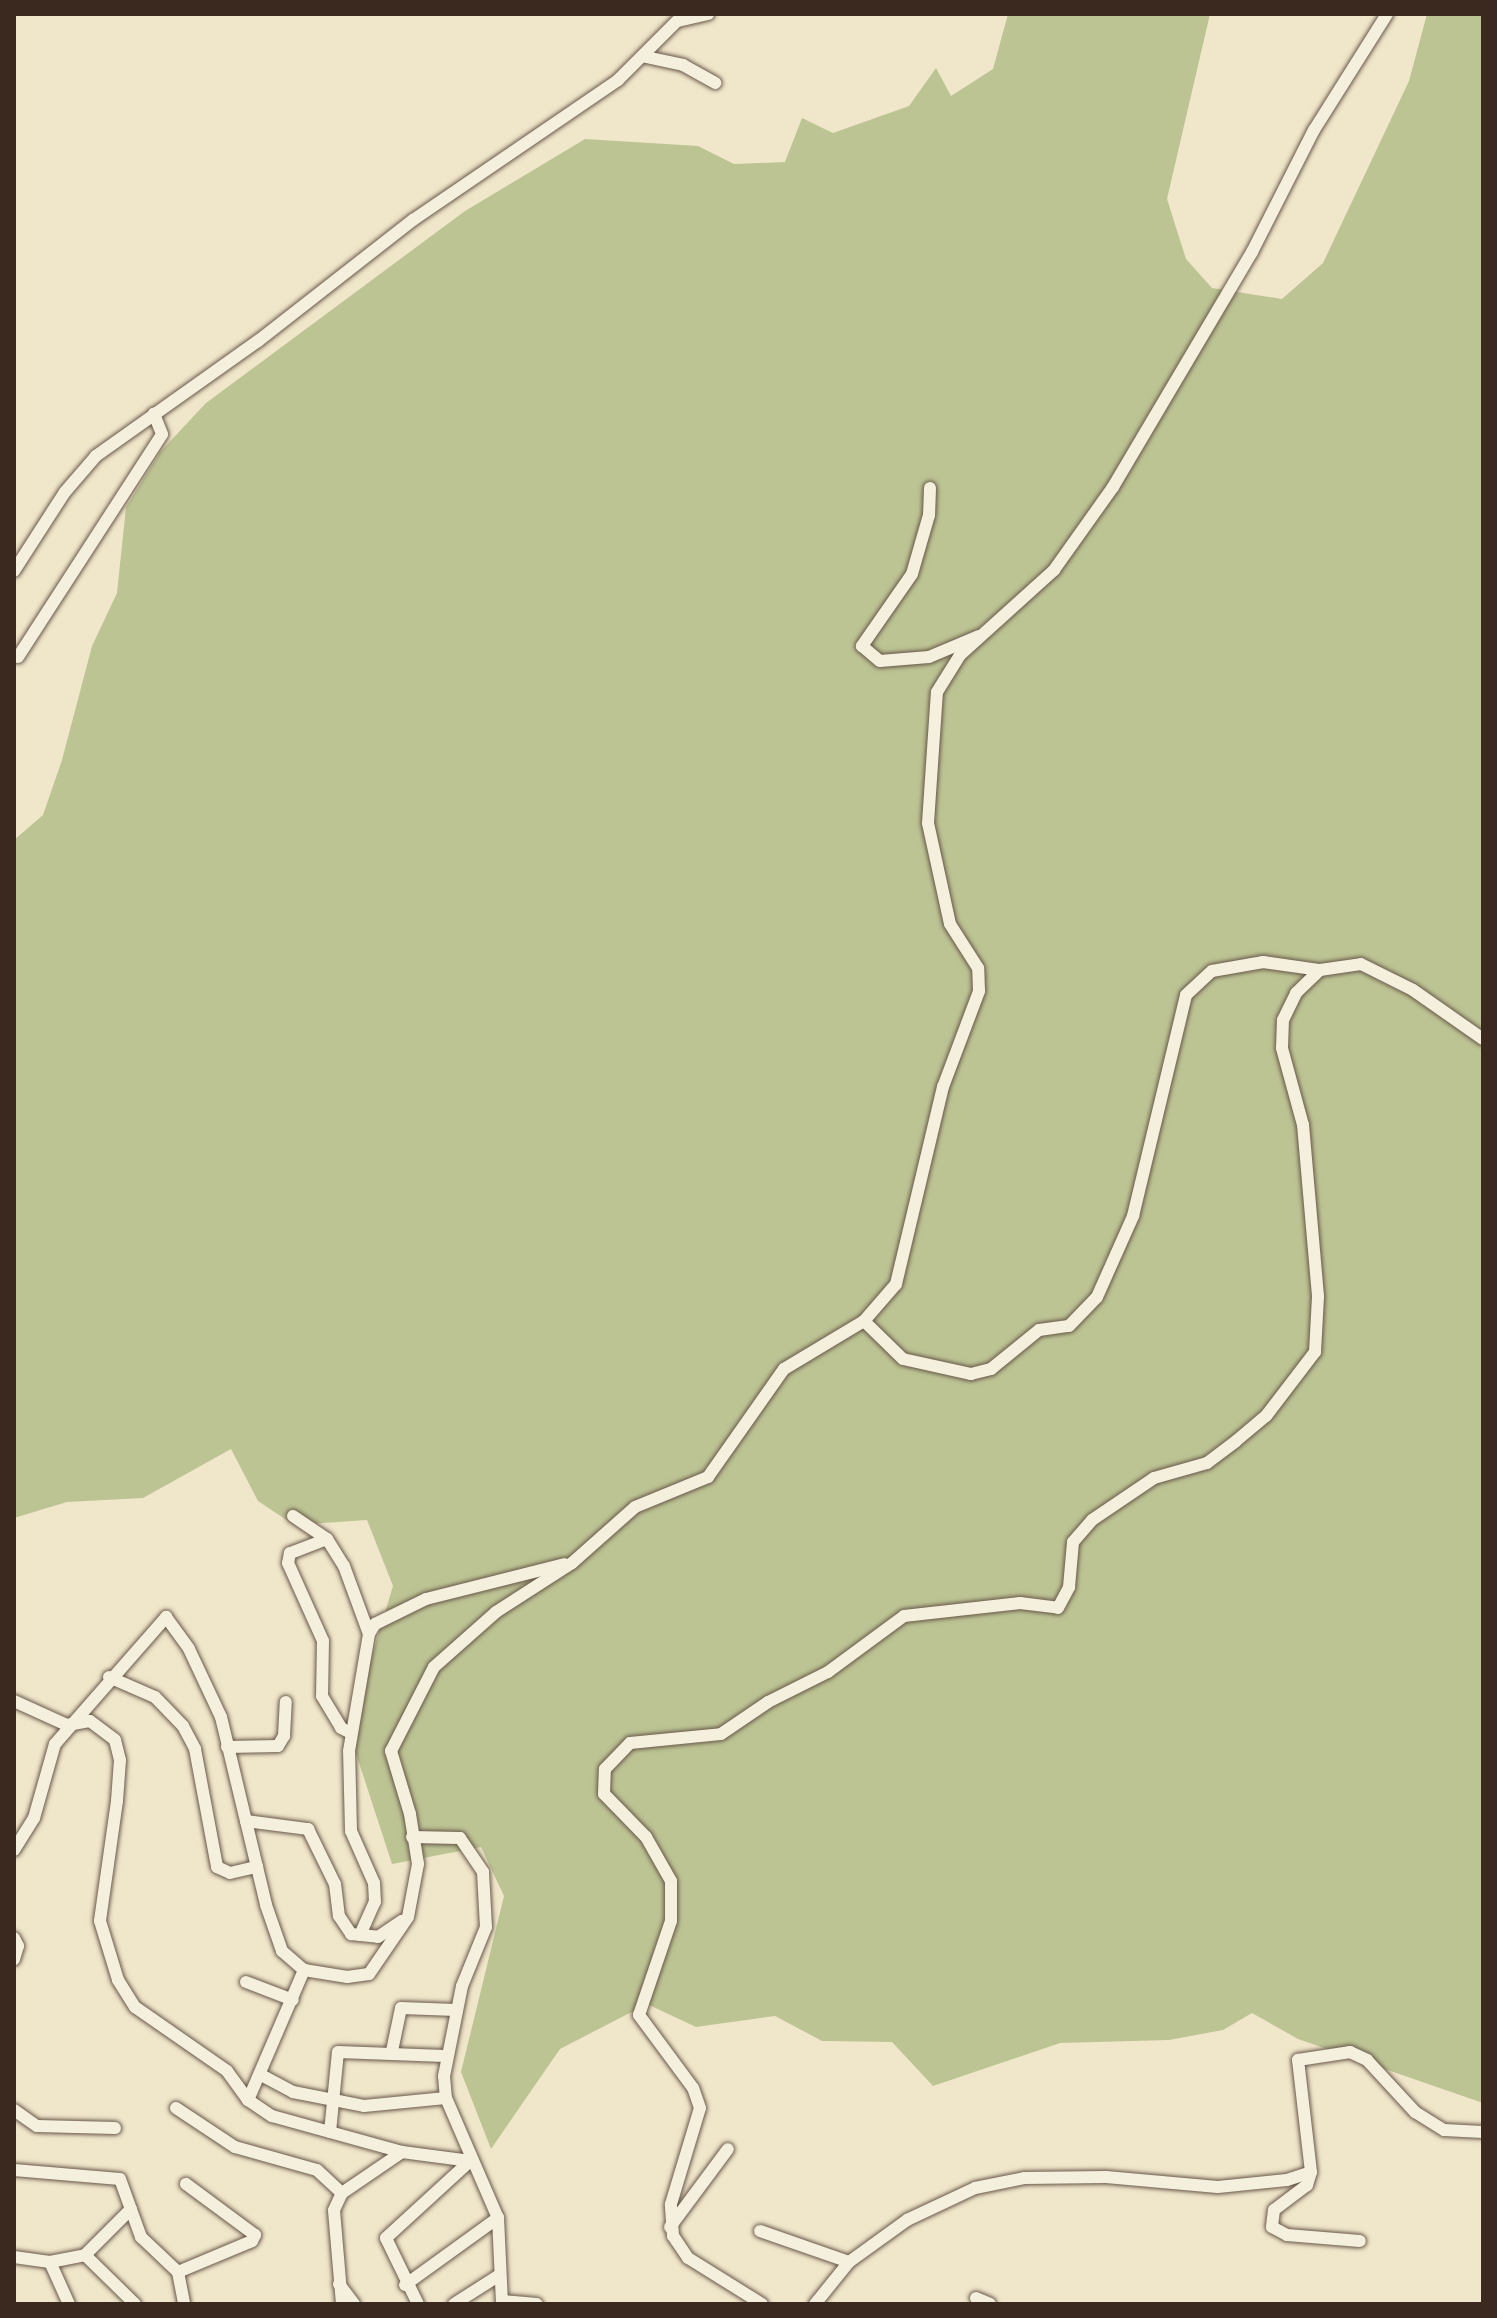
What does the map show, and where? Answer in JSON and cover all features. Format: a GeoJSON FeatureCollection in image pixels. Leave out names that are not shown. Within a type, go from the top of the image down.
{"type":"FeatureCollection","features":[{"type":"Feature","properties":{"kind":"street"},"geometry":{"type":"LineString","coordinates":[[14,571],[65,492],[96,456],[258,341],[413,220],[646,57],[681,17],[708,14]]}},
{"type":"Feature","properties":{"kind":"street"},"geometry":{"type":"LineString","coordinates":[[14,1850],[34,1818],[55,1744],[67,1725],[166,1617],[208,1684],[282,1951],[304,1970],[347,1977],[369,1974],[408,1917],[418,1864],[391,1751],[434,1667],[496,1612],[572,1563],[635,1507],[708,1477],[784,1369],[864,1321],[896,1284],[943,1087],[979,991],[978,968],[950,924],[928,823],[937,692],[960,655],[1054,570],[1113,487],[1252,252],[1314,130],[1387,14]]}},
{"type":"Feature","properties":{"kind":"street"},"geometry":{"type":"LineString","coordinates":[[646,57],[683,65],[715,83]]}},
{"type":"Feature","properties":{"kind":"street"},"geometry":{"type":"LineString","coordinates":[[18,657],[162,434],[154,414]]}},
{"type":"Feature","properties":{"kind":"street"},"geometry":{"type":"LineString","coordinates":[[930,488],[929,515],[912,574],[868,631],[862,646],[880,661],[929,657],[982,635]]}},
{"type":"Feature","properties":{"kind":"street"},"geometry":{"type":"LineString","coordinates":[[864,1321],[903,1359],[971,1374],[991,1369],[1039,1330],[1069,1326],[1097,1297],[1133,1216],[1186,995],[1212,971],[1263,962],[1320,970],[1361,964],[1413,990],[1483,1039]]}},
{"type":"Feature","properties":{"kind":"street"},"geometry":{"type":"LineString","coordinates":[[762,2304],[688,2258],[670,2227],[671,2204],[700,2108],[693,2088],[639,2015],[671,1921],[671,1881],[646,1837],[604,1794],[605,1769],[630,1743],[721,1734],[768,1702],[828,1672],[904,1616],[1020,1603],[1058,1608],[1069,1587],[1073,1542],[1092,1520],[1154,1478],[1207,1463],[1266,1416],[1319,1341],[1303,1125],[1282,1048],[1283,1020],[1296,993],[1320,970]]}},
{"type":"Feature","properties":{"kind":"street"},"geometry":{"type":"LineString","coordinates":[[293,1516],[327,1539],[344,1566],[369,1634]]}},
{"type":"Feature","properties":{"kind":"street"},"geometry":{"type":"LineString","coordinates":[[327,1539],[294,1550],[288,1563],[323,1641],[322,1696],[335,1721],[351,1733]]}},
{"type":"Feature","properties":{"kind":"street"},"geometry":{"type":"LineString","coordinates":[[360,1935],[375,1902],[374,1883],[351,1831],[351,1733],[369,1634],[375,1624],[426,1599],[572,1563]]}},
{"type":"Feature","properties":{"kind":"street"},"geometry":{"type":"LineString","coordinates":[[109,1677],[155,1697],[183,1726],[195,1749],[217,1867],[230,1873],[257,1867]]}},
{"type":"Feature","properties":{"kind":"street"},"geometry":{"type":"LineString","coordinates":[[14,1701],[67,1725],[90,1721],[104,1728],[115,1740],[120,1760],[100,1921],[118,1980],[135,2007],[227,2071],[248,2100],[272,2116],[402,2152],[470,2161]]}},
{"type":"Feature","properties":{"kind":"street"},"geometry":{"type":"LineString","coordinates":[[227,1747],[278,1746],[284,1736],[286,1702]]}},
{"type":"Feature","properties":{"kind":"street"},"geometry":{"type":"LineString","coordinates":[[246,1821],[308,1829],[335,1884],[339,1916],[351,1934],[378,1937],[408,1917]]}},
{"type":"Feature","properties":{"kind":"street"},"geometry":{"type":"LineString","coordinates":[[412,1837],[460,1838],[483,1872],[486,1927],[456,2010],[445,2056],[446,2098],[470,2161],[498,2218],[498,2276],[502,2303],[537,2304]]}},
{"type":"Feature","properties":{"kind":"street"},"geometry":{"type":"LineString","coordinates":[[14,1938],[14,1959]]}},
{"type":"Feature","properties":{"kind":"street"},"geometry":{"type":"LineString","coordinates":[[248,2100],[263,2076],[304,1970]]}},
{"type":"Feature","properties":{"kind":"street"},"geometry":{"type":"LineString","coordinates":[[246,1982],[293,2000]]}},
{"type":"Feature","properties":{"kind":"street"},"geometry":{"type":"LineString","coordinates":[[392,2051],[401,2008],[456,2010]]}},
{"type":"Feature","properties":{"kind":"street"},"geometry":{"type":"LineString","coordinates":[[330,2132],[338,2052],[392,2051],[445,2056]]}},
{"type":"Feature","properties":{"kind":"street"},"geometry":{"type":"LineString","coordinates":[[1360,2241],[1287,2235],[1272,2227],[1274,2210],[1307,2185],[1311,2172],[1298,2060],[1350,2052],[1367,2060],[1415,2112],[1444,2130],[1483,2132]]}},
{"type":"Feature","properties":{"kind":"street"},"geometry":{"type":"LineString","coordinates":[[263,2076],[293,2092],[364,2106],[446,2098]]}},
{"type":"Feature","properties":{"kind":"street"},"geometry":{"type":"LineString","coordinates":[[176,2108],[235,2147],[317,2170],[342,2193]]}},
{"type":"Feature","properties":{"kind":"street"},"geometry":{"type":"LineString","coordinates":[[14,2110],[37,2126],[115,2128]]}},
{"type":"Feature","properties":{"kind":"street"},"geometry":{"type":"LineString","coordinates":[[670,2227],[728,2149]]}},
{"type":"Feature","properties":{"kind":"street"},"geometry":{"type":"LineString","coordinates":[[342,2304],[337,2282],[334,2210],[342,2193],[402,2152]]}},
{"type":"Feature","properties":{"kind":"street"},"geometry":{"type":"LineString","coordinates":[[418,2304],[405,2285],[386,2238],[470,2161]]}},
{"type":"Feature","properties":{"kind":"street"},"geometry":{"type":"LineString","coordinates":[[14,2170],[120,2179],[141,2237],[178,2272],[184,2304]]}},
{"type":"Feature","properties":{"kind":"street"},"geometry":{"type":"LineString","coordinates":[[815,2304],[849,2262],[907,2220],[961,2195],[1024,2178],[1106,2177],[1218,2187],[1287,2180],[1311,2172]]}},
{"type":"Feature","properties":{"kind":"street"},"geometry":{"type":"LineString","coordinates":[[178,2272],[252,2241],[255,2235],[186,2184]]}},
{"type":"Feature","properties":{"kind":"street"},"geometry":{"type":"LineString","coordinates":[[14,2257],[50,2262],[85,2255],[131,2209]]}},
{"type":"Feature","properties":{"kind":"street"},"geometry":{"type":"LineString","coordinates":[[405,2285],[498,2218]]}},
{"type":"Feature","properties":{"kind":"street"},"geometry":{"type":"LineString","coordinates":[[760,2231],[849,2262]]}},
{"type":"Feature","properties":{"kind":"street"},"geometry":{"type":"LineString","coordinates":[[85,2255],[135,2304]]}},
{"type":"Feature","properties":{"kind":"street"},"geometry":{"type":"LineString","coordinates":[[50,2262],[69,2304]]}},
{"type":"Feature","properties":{"kind":"street"},"geometry":{"type":"LineString","coordinates":[[454,2304],[498,2276]]}},
{"type":"Feature","properties":{"kind":"street"},"geometry":{"type":"LineString","coordinates":[[337,2282],[354,2304]]}},
{"type":"Feature","properties":{"kind":"street"},"geometry":{"type":"LineString","coordinates":[[976,2298],[990,2304]]}},
{"type":"Feature","properties":{"kind":"green space"},"geometry":{"type":"Polygon","coordinates":[[[1008,14],[1210,14],[1167,199],[1186,259],[1212,288],[1282,299],[1323,263],[1409,81],[1427,14],[1483,14],[1483,2103],[1298,2039],[1252,2013],[1223,2030],[1169,2040],[1060,2043],[933,2086],[892,2042],[822,2041],[775,2016],[696,2027],[647,2004],[560,2049],[491,2149],[461,2072],[504,1896],[481,1847],[392,1864],[349,1732],[393,1586],[367,1520],[294,1525],[258,1501],[231,1449],[143,1498],[67,1502],[14,1518],[14,840],[43,815],[62,760],[92,646],[117,593],[126,507],[161,451],[206,403],[465,211],[585,139],[698,146],[734,164],[785,162],[802,118],[833,133],[909,106],[936,68],[951,96],[993,69],[1008,14]]]}}]}
